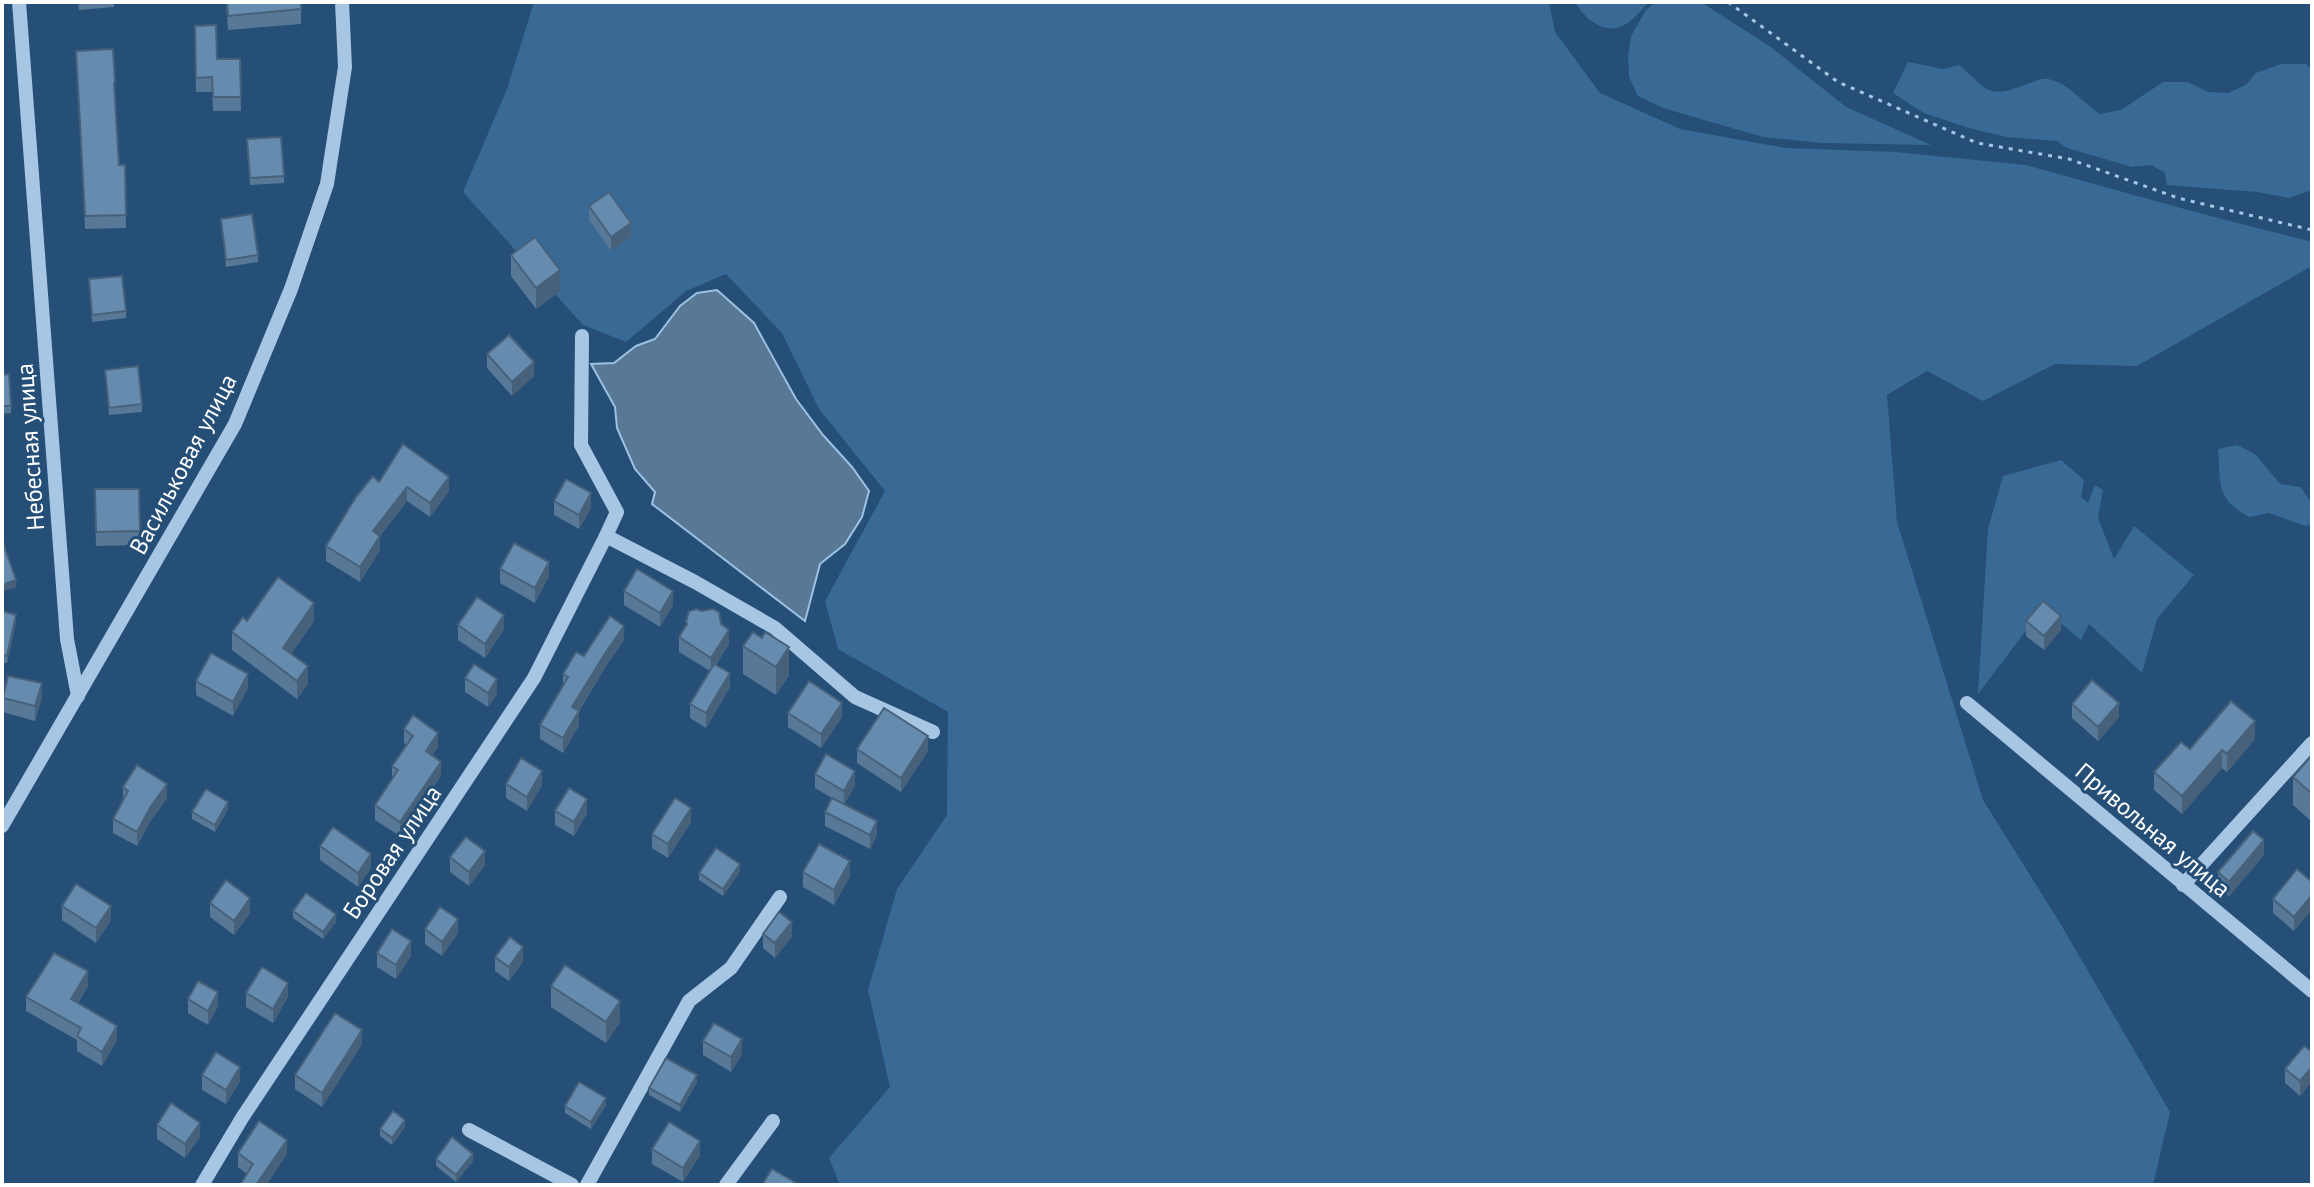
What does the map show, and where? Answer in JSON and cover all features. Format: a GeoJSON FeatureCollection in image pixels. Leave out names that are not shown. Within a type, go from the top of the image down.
{"type":"FeatureCollection","features":[{"type":"Feature","properties":{"kind":"street","name":"Небесная улица"},"geometry":{"type":"LineString","coordinates":[[19,2],[67,639],[78,696]]}},
{"type":"Feature","properties":{"kind":"street","name":"Васильковая улица"},"geometry":{"type":"LineString","coordinates":[[2,826],[235,424],[291,289],[327,184],[345,67],[342,2]]}},
{"type":"Feature","properties":{"kind":"street","name":"Боровая улица"},"geometry":{"type":"LineString","coordinates":[[202,1185],[242,1118],[534,678],[617,512],[581,445],[582,336]]}},
{"type":"Feature","properties":{"kind":"street"},"geometry":{"type":"LineString","coordinates":[[606,536],[775,628],[855,697],[933,732]]}},
{"type":"Feature","properties":{"kind":"street","name":"Привольная улица"},"geometry":{"type":"LineString","coordinates":[[1967,703],[2312,991]]}},
{"type":"Feature","properties":{"kind":"street"},"geometry":{"type":"LineString","coordinates":[[2183,885],[2312,743]]}},
{"type":"Feature","properties":{"kind":"street"},"geometry":{"type":"LineString","coordinates":[[587,1185],[689,1001],[731,968],[780,897]]}},
{"type":"Feature","properties":{"kind":"street"},"geometry":{"type":"LineString","coordinates":[[726,1185],[773,1121]]}},
{"type":"Feature","properties":{"kind":"street"},"geometry":{"type":"LineString","coordinates":[[469,1130],[572,1185]]}},
{"type":"Feature","properties":{"kind":"path"},"geometry":{"type":"LineString","coordinates":[[1728,2],[1838,82],[1977,143],[2069,159],[2178,198],[2312,230]]}},
{"type":"Feature","properties":{"kind":"shaded area"},"geometry":{"type":"Polygon","coordinates":[[[534,2],[1549,2],[1555,32],[1600,93],[1680,129],[1786,148],[1895,152],[2026,165],[2312,242],[2312,266],[2137,366],[2055,364],[1983,401],[1927,371],[1887,395],[1897,522],[1983,800],[2060,923],[2170,1112],[2153,1185],[840,1185],[829,1158],[890,1087],[868,990],[897,889],[947,815],[948,712],[838,649],[825,601],[885,491],[819,409],[782,333],[726,274],[686,291],[626,342],[583,325],[463,192],[507,89],[534,2]]]}},
{"type":"Feature","properties":{"kind":"shaded area"},"geometry":{"type":"Polygon","coordinates":[[[1575,2],[1649,2],[1628,23],[1609,28],[1595,24],[1575,2]]]}},
{"type":"Feature","properties":{"kind":"shaded area"},"geometry":{"type":"Polygon","coordinates":[[[1656,2],[1701,2],[1772,48],[1846,107],[1931,145],[1823,143],[1763,137],[1663,108],[1638,96],[1629,77],[1631,36],[1646,10],[1656,2]]]}},
{"type":"Feature","properties":{"kind":"shaded area"},"geometry":{"type":"Polygon","coordinates":[[[1908,62],[1943,69],[1959,65],[1982,86],[1994,92],[2039,80],[2056,81],[2100,114],[2121,110],[2163,82],[2188,82],[2208,92],[2228,93],[2246,85],[2256,73],[2281,64],[2306,64],[2312,70],[2312,190],[2289,198],[2257,192],[2167,185],[2165,173],[2152,165],[2132,167],[2067,148],[2057,141],[2007,137],[1969,128],[1924,113],[1893,93],[1908,62]]]}},
{"type":"Feature","properties":{"kind":"shaded area"},"geometry":{"type":"Polygon","coordinates":[[[717,290],[754,323],[796,399],[869,491],[862,517],[845,544],[820,564],[805,621],[652,504],[655,492],[635,469],[617,428],[615,407],[591,364],[614,363],[636,346],[655,339],[680,306],[697,293],[717,290]]]}},
{"type":"Feature","properties":{"kind":"shaded area"},"geometry":{"type":"Polygon","coordinates":[[[2237,445],[2255,454],[2280,484],[2301,487],[2312,505],[2312,523],[2306,526],[2269,513],[2250,517],[2231,504],[2220,481],[2218,449],[2237,445]]]}},
{"type":"Feature","properties":{"kind":"shaded area"},"geometry":{"type":"Polygon","coordinates":[[[2061,460],[2084,480],[2081,497],[2088,503],[2095,485],[2103,490],[2098,518],[2114,559],[2134,526],[2194,575],[2157,619],[2142,673],[2089,624],[2081,640],[2043,608],[1978,694],[1988,529],[2003,476],[2061,460]]]}},
{"type":"Feature","properties":{"kind":"building"},"geometry":{"type":"Polygon","coordinates":[[[227,2],[301,2],[301,9],[228,16],[227,2]]]}},
{"type":"Feature","properties":{"kind":"building"},"geometry":{"type":"Polygon","coordinates":[[[216,25],[217,59],[240,59],[241,97],[213,97],[212,77],[196,78],[195,26],[216,25]]]}},
{"type":"Feature","properties":{"kind":"building"},"geometry":{"type":"Polygon","coordinates":[[[113,49],[119,165],[125,165],[126,215],[85,216],[76,51],[113,49]]]}},
{"type":"Feature","properties":{"kind":"building"},"geometry":{"type":"Polygon","coordinates":[[[281,137],[284,176],[250,178],[247,139],[281,137]]]}},
{"type":"Feature","properties":{"kind":"building"},"geometry":{"type":"Polygon","coordinates":[[[609,192],[631,223],[611,237],[589,206],[609,192]]]}},
{"type":"Feature","properties":{"kind":"building"},"geometry":{"type":"Polygon","coordinates":[[[252,214],[258,255],[226,260],[221,219],[252,214]]]}},
{"type":"Feature","properties":{"kind":"building"},"geometry":{"type":"Polygon","coordinates":[[[535,237],[560,270],[536,288],[511,255],[535,237]]]}},
{"type":"Feature","properties":{"kind":"building"},"geometry":{"type":"Polygon","coordinates":[[[122,276],[126,311],[92,315],[89,279],[122,276]]]}},
{"type":"Feature","properties":{"kind":"building"},"geometry":{"type":"Polygon","coordinates":[[[509,335],[534,362],[512,382],[487,354],[509,335]]]}},
{"type":"Feature","properties":{"kind":"building"},"geometry":{"type":"Polygon","coordinates":[[[138,366],[142,404],[109,408],[105,370],[138,366]]]}},
{"type":"Feature","properties":{"kind":"building"},"geometry":{"type":"Polygon","coordinates":[[[9,374],[11,406],[2,406],[2,375],[9,374]]]}},
{"type":"Feature","properties":{"kind":"building"},"geometry":{"type":"Polygon","coordinates":[[[403,444],[449,477],[430,503],[407,487],[373,531],[380,536],[360,567],[326,546],[356,497],[373,476],[379,482],[403,444]]]}},
{"type":"Feature","properties":{"kind":"building"},"geometry":{"type":"Polygon","coordinates":[[[566,479],[591,493],[579,515],[554,501],[566,479]]]}},
{"type":"Feature","properties":{"kind":"building"},"geometry":{"type":"Polygon","coordinates":[[[95,489],[139,489],[140,531],[96,532],[95,489]]]}},
{"type":"Feature","properties":{"kind":"building"},"geometry":{"type":"Polygon","coordinates":[[[2,540],[16,580],[2,585],[2,540]]]}},
{"type":"Feature","properties":{"kind":"building"},"geometry":{"type":"Polygon","coordinates":[[[514,543],[549,562],[535,588],[500,569],[514,543]]]}},
{"type":"Feature","properties":{"kind":"building"},"geometry":{"type":"Polygon","coordinates":[[[637,569],[673,591],[660,613],[624,591],[637,569]]]}},
{"type":"Feature","properties":{"kind":"building"},"geometry":{"type":"Polygon","coordinates":[[[278,577],[314,603],[283,648],[308,666],[297,681],[232,632],[243,617],[247,621],[278,577]]]}},
{"type":"Feature","properties":{"kind":"building"},"geometry":{"type":"Polygon","coordinates":[[[477,597],[504,615],[485,644],[458,625],[477,597]]]}},
{"type":"Feature","properties":{"kind":"building"},"geometry":{"type":"Polygon","coordinates":[[[2043,601],[2061,616],[2044,636],[2026,621],[2043,601]]]}},
{"type":"Feature","properties":{"kind":"building"},"geometry":{"type":"Polygon","coordinates":[[[2,611],[16,615],[7,656],[2,655],[2,611]]]}},
{"type":"Feature","properties":{"kind":"building"},"geometry":{"type":"Polygon","coordinates":[[[689,611],[719,612],[721,624],[729,630],[711,658],[679,637],[687,624],[689,611]]]}},
{"type":"Feature","properties":{"kind":"building"},"geometry":{"type":"Polygon","coordinates":[[[610,616],[624,626],[572,707],[579,711],[563,738],[540,725],[568,677],[563,674],[576,652],[584,656],[610,616]]]}},
{"type":"Feature","properties":{"kind":"building"},"geometry":{"type":"Polygon","coordinates":[[[753,632],[762,638],[765,632],[789,647],[776,667],[743,646],[753,632]]]}},
{"type":"Feature","properties":{"kind":"building"},"geometry":{"type":"Polygon","coordinates":[[[211,653],[248,674],[233,702],[196,681],[211,653]]]}},
{"type":"Feature","properties":{"kind":"building"},"geometry":{"type":"Polygon","coordinates":[[[474,664],[497,679],[488,693],[465,678],[474,664]]]}},
{"type":"Feature","properties":{"kind":"building"},"geometry":{"type":"Polygon","coordinates":[[[714,664],[730,673],[706,713],[690,704],[714,664]]]}},
{"type":"Feature","properties":{"kind":"building"},"geometry":{"type":"Polygon","coordinates":[[[8,676],[42,683],[35,706],[3,698],[8,676]]]}},
{"type":"Feature","properties":{"kind":"building"},"geometry":{"type":"Polygon","coordinates":[[[2092,680],[2119,703],[2098,727],[2072,704],[2092,680]]]}},
{"type":"Feature","properties":{"kind":"building"},"geometry":{"type":"Polygon","coordinates":[[[809,681],[842,703],[821,734],[788,713],[809,681]]]}},
{"type":"Feature","properties":{"kind":"building"},"geometry":{"type":"Polygon","coordinates":[[[2231,701],[2255,721],[2227,754],[2222,750],[2182,796],[2154,772],[2181,742],[2190,749],[2231,701]]]}},
{"type":"Feature","properties":{"kind":"building"},"geometry":{"type":"Polygon","coordinates":[[[884,708],[928,736],[901,778],[857,749],[884,708]]]}},
{"type":"Feature","properties":{"kind":"building"},"geometry":{"type":"Polygon","coordinates":[[[413,715],[438,733],[426,751],[441,762],[400,822],[375,805],[398,770],[392,766],[413,736],[404,729],[413,715]]]}},
{"type":"Feature","properties":{"kind":"building"},"geometry":{"type":"Polygon","coordinates":[[[826,754],[855,771],[844,791],[815,774],[826,754]]]}},
{"type":"Feature","properties":{"kind":"building"},"geometry":{"type":"Polygon","coordinates":[[[2312,755],[2312,794],[2293,777],[2312,755]]]}},
{"type":"Feature","properties":{"kind":"building"},"geometry":{"type":"Polygon","coordinates":[[[521,758],[542,771],[527,797],[506,784],[521,758]]]}},
{"type":"Feature","properties":{"kind":"building"},"geometry":{"type":"Polygon","coordinates":[[[137,765],[167,784],[137,832],[113,819],[128,791],[123,787],[137,765]]]}},
{"type":"Feature","properties":{"kind":"building"},"geometry":{"type":"Polygon","coordinates":[[[569,788],[587,799],[574,822],[555,811],[569,788]]]}},
{"type":"Feature","properties":{"kind":"building"},"geometry":{"type":"Polygon","coordinates":[[[206,789],[228,802],[215,825],[192,812],[206,789]]]}},
{"type":"Feature","properties":{"kind":"building"},"geometry":{"type":"Polygon","coordinates":[[[675,798],[691,808],[668,844],[652,834],[675,798]]]}},
{"type":"Feature","properties":{"kind":"building"},"geometry":{"type":"Polygon","coordinates":[[[832,798],[877,821],[870,835],[825,812],[832,798]]]}},
{"type":"Feature","properties":{"kind":"building"},"geometry":{"type":"Polygon","coordinates":[[[333,827],[371,854],[358,873],[320,846],[333,827]]]}},
{"type":"Feature","properties":{"kind":"building"},"geometry":{"type":"Polygon","coordinates":[[[2253,831],[2264,840],[2229,882],[2218,872],[2253,831]]]}},
{"type":"Feature","properties":{"kind":"building"},"geometry":{"type":"Polygon","coordinates":[[[466,837],[485,851],[469,872],[450,857],[466,837]]]}},
{"type":"Feature","properties":{"kind":"building"},"geometry":{"type":"Polygon","coordinates":[[[819,844],[850,861],[834,890],[803,872],[819,844]]]}},
{"type":"Feature","properties":{"kind":"building"},"geometry":{"type":"Polygon","coordinates":[[[716,848],[740,864],[723,889],[699,873],[716,848]]]}},
{"type":"Feature","properties":{"kind":"building"},"geometry":{"type":"Polygon","coordinates":[[[2297,869],[2312,882],[2312,895],[2294,917],[2273,899],[2297,869]]]}},
{"type":"Feature","properties":{"kind":"building"},"geometry":{"type":"Polygon","coordinates":[[[226,880],[250,898],[234,921],[210,903],[226,880]]]}},
{"type":"Feature","properties":{"kind":"building"},"geometry":{"type":"Polygon","coordinates":[[[76,884],[111,906],[96,928],[62,906],[76,884]]]}},
{"type":"Feature","properties":{"kind":"building"},"geometry":{"type":"Polygon","coordinates":[[[306,893],[336,914],[323,932],[293,911],[306,893]]]}},
{"type":"Feature","properties":{"kind":"building"},"geometry":{"type":"Polygon","coordinates":[[[440,907],[458,919],[442,942],[425,929],[440,907]]]}},
{"type":"Feature","properties":{"kind":"building"},"geometry":{"type":"Polygon","coordinates":[[[779,912],[792,922],[775,943],[763,934],[779,912]]]}},
{"type":"Feature","properties":{"kind":"building"},"geometry":{"type":"Polygon","coordinates":[[[392,929],[411,941],[396,965],[377,953],[392,929]]]}},
{"type":"Feature","properties":{"kind":"building"},"geometry":{"type":"Polygon","coordinates":[[[510,937],[523,947],[509,967],[495,957],[510,937]]]}},
{"type":"Feature","properties":{"kind":"building"},"geometry":{"type":"Polygon","coordinates":[[[54,953],[88,971],[71,999],[117,1026],[102,1052],[77,1036],[81,1028],[26,997],[54,953]]]}},
{"type":"Feature","properties":{"kind":"building"},"geometry":{"type":"Polygon","coordinates":[[[565,965],[620,1001],[606,1022],[551,986],[565,965]]]}},
{"type":"Feature","properties":{"kind":"building"},"geometry":{"type":"Polygon","coordinates":[[[262,967],[288,983],[273,1009],[246,993],[262,967]]]}},
{"type":"Feature","properties":{"kind":"building"},"geometry":{"type":"Polygon","coordinates":[[[198,981],[218,992],[208,1011],[188,999],[198,981]]]}},
{"type":"Feature","properties":{"kind":"building"},"geometry":{"type":"Polygon","coordinates":[[[335,1013],[362,1030],[322,1093],[295,1075],[335,1013]]]}},
{"type":"Feature","properties":{"kind":"building"},"geometry":{"type":"Polygon","coordinates":[[[714,1023],[742,1039],[731,1057],[703,1041],[714,1023]]]}},
{"type":"Feature","properties":{"kind":"building"},"geometry":{"type":"Polygon","coordinates":[[[2304,1046],[2312,1052],[2312,1067],[2300,1081],[2285,1069],[2304,1046]]]}},
{"type":"Feature","properties":{"kind":"building"},"geometry":{"type":"Polygon","coordinates":[[[216,1052],[240,1067],[226,1090],[202,1075],[216,1052]]]}},
{"type":"Feature","properties":{"kind":"building"},"geometry":{"type":"Polygon","coordinates":[[[666,1058],[697,1075],[680,1105],[649,1088],[666,1058]]]}},
{"type":"Feature","properties":{"kind":"building"},"geometry":{"type":"Polygon","coordinates":[[[579,1082],[606,1098],[591,1122],[565,1106],[579,1082]]]}},
{"type":"Feature","properties":{"kind":"building"},"geometry":{"type":"Polygon","coordinates":[[[171,1103],[200,1123],[185,1144],[157,1125],[171,1103]]]}},
{"type":"Feature","properties":{"kind":"building"},"geometry":{"type":"Polygon","coordinates":[[[393,1111],[405,1120],[392,1138],[380,1129],[393,1111]]]}},
{"type":"Feature","properties":{"kind":"building"},"geometry":{"type":"Polygon","coordinates":[[[259,1121],[287,1140],[256,1185],[240,1185],[253,1164],[238,1153],[259,1121]]]}},
{"type":"Feature","properties":{"kind":"building"},"geometry":{"type":"Polygon","coordinates":[[[669,1122],[700,1141],[683,1168],[652,1149],[669,1122]]]}},
{"type":"Feature","properties":{"kind":"building"},"geometry":{"type":"Polygon","coordinates":[[[452,1137],[473,1154],[456,1175],[436,1159],[452,1137]]]}},
{"type":"Feature","properties":{"kind":"building"},"geometry":{"type":"Polygon","coordinates":[[[772,1169],[798,1184],[798,1185],[762,1185],[772,1169]]]}}]}
